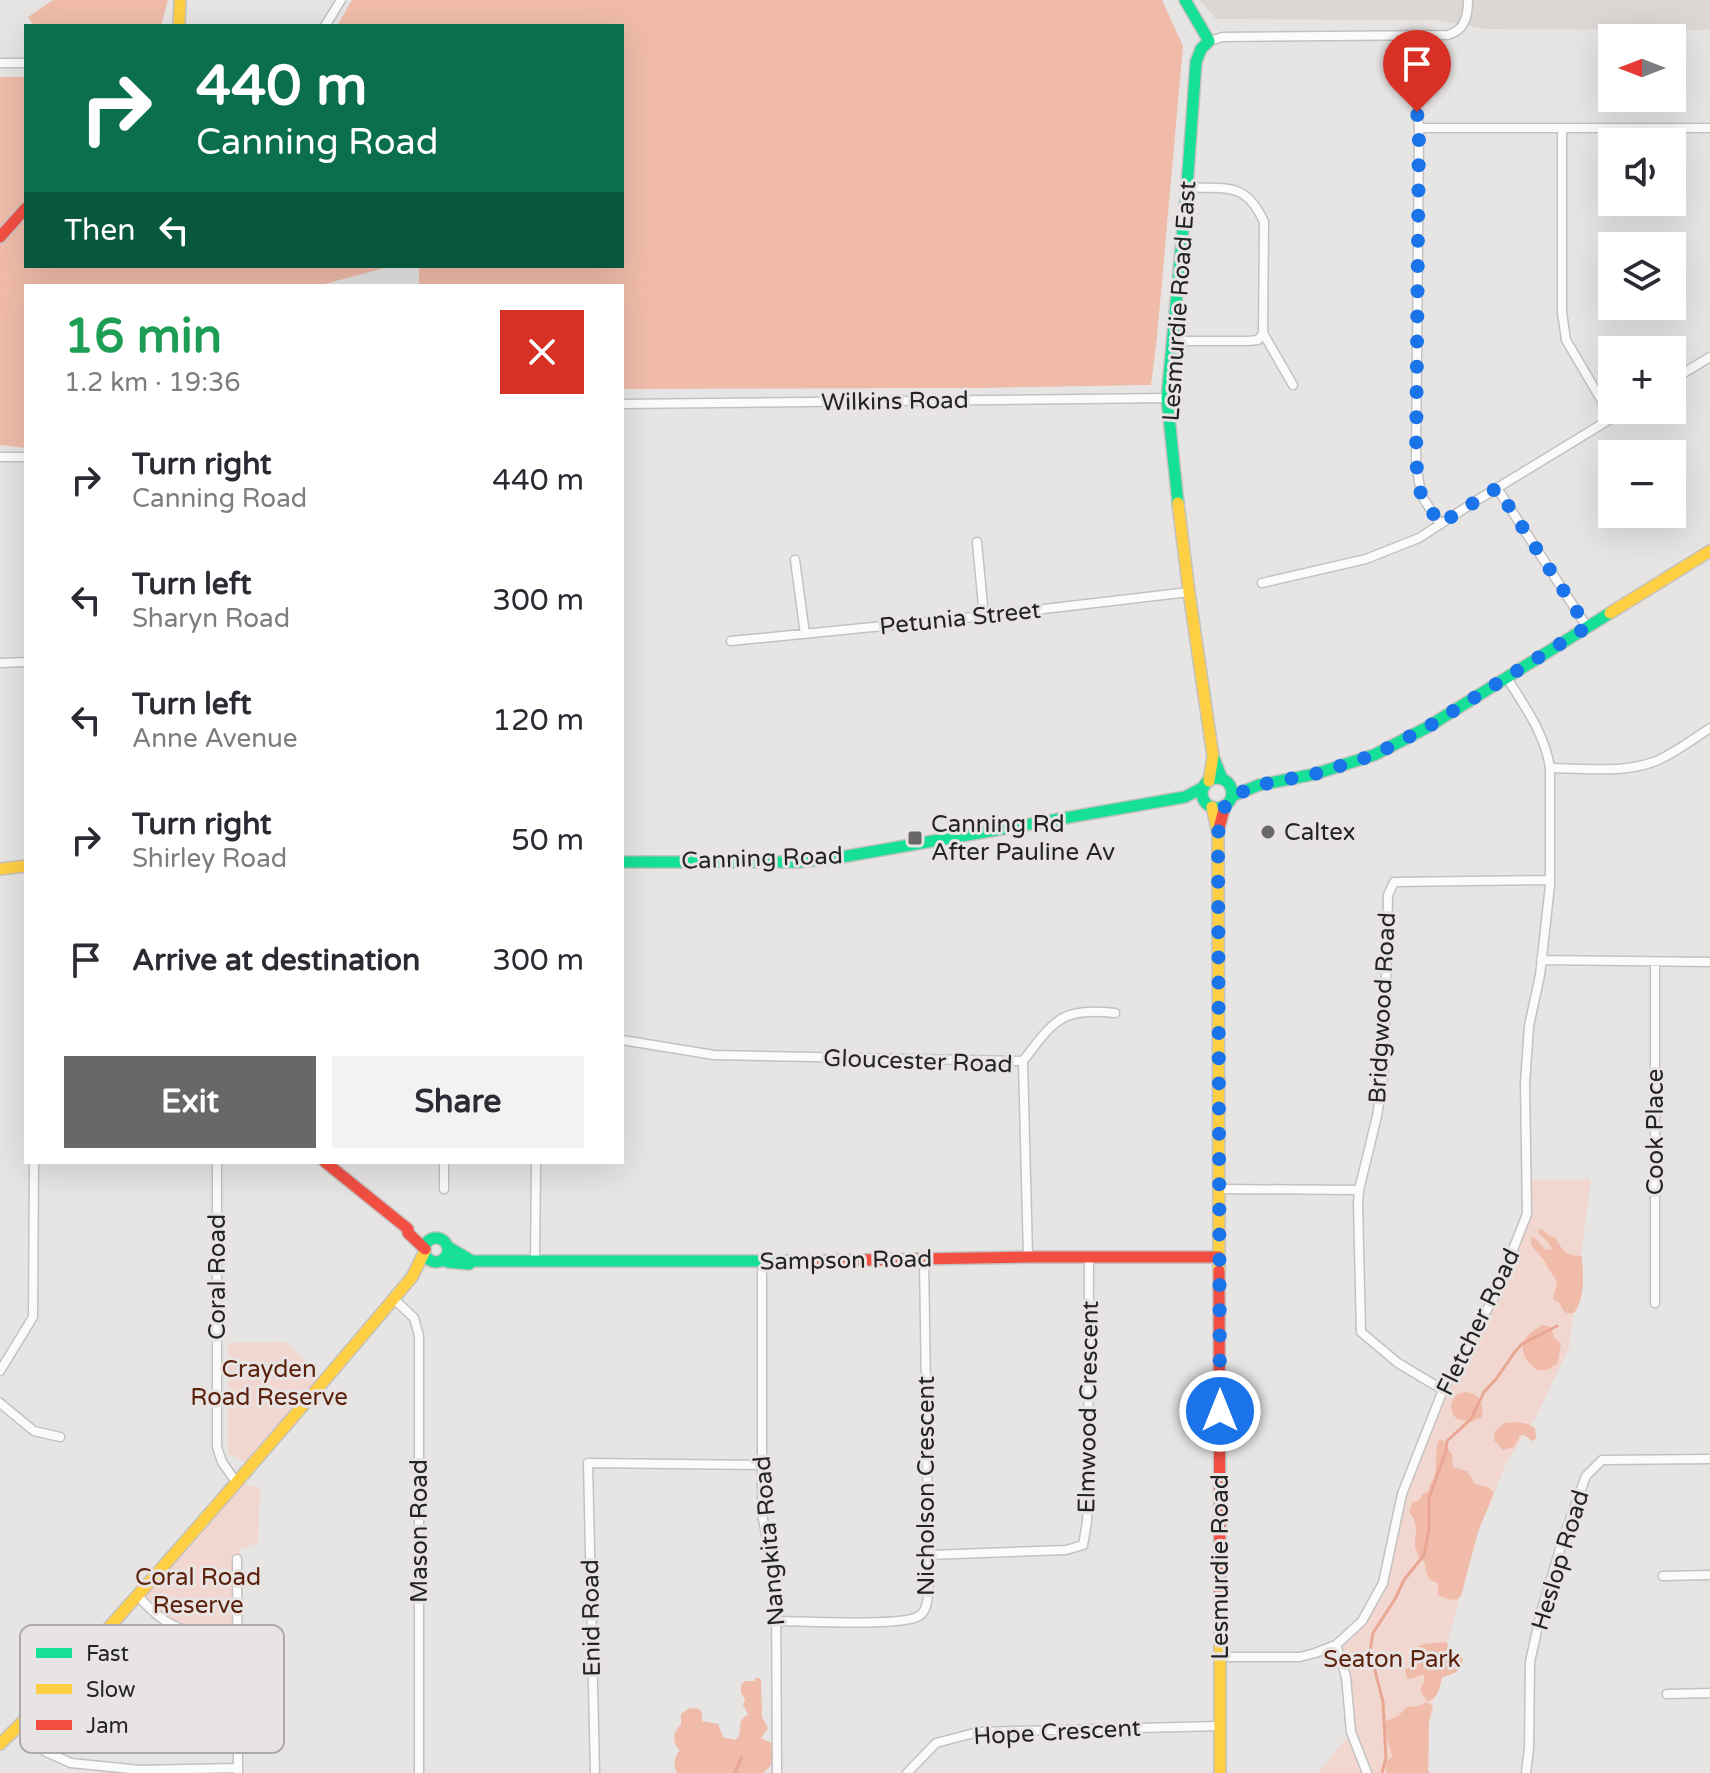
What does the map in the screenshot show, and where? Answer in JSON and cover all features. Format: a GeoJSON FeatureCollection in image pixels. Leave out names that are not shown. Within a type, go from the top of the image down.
{"type":"FeatureCollection","features":[{"type":"Feature","properties":{"kind":"street"},"geometry":{"type":"LineString","coordinates":[[179,24],[180,0]]}},
{"type":"Feature","properties":{"kind":"street"},"geometry":{"type":"LineString","coordinates":[[326,24],[341,0]]}},
{"type":"Feature","properties":{"kind":"street"},"geometry":{"type":"LineString","coordinates":[[1185,0],[1209,41],[1223,37],[1448,35],[1465,23],[1468,0]]}},
{"type":"Feature","properties":{"kind":"street","name":"Lesmurdie Road East"},"geometry":{"type":"LineString","coordinates":[[1209,41],[1201,49],[1197,60],[1167,398],[1189,592],[1213,756],[1225,780]]}},
{"type":"Feature","properties":{"kind":"street"},"geometry":{"type":"LineString","coordinates":[[0,63],[24,63]]}},
{"type":"Feature","properties":{"kind":"street"},"geometry":{"type":"LineString","coordinates":[[1417,112],[1416,462],[1421,495],[1440,524]]}},
{"type":"Feature","properties":{"kind":"street"},"geometry":{"type":"LineString","coordinates":[[1419,128],[1710,128]]}},
{"type":"Feature","properties":{"kind":"street"},"geometry":{"type":"LineString","coordinates":[[1562,128],[1562,312],[1566,340],[1598,394]]}},
{"type":"Feature","properties":{"kind":"street"},"geometry":{"type":"LineString","coordinates":[[1187,187],[1230,188],[1241,192],[1258,210],[1264,222],[1263,333],[1293,385]]}},
{"type":"Feature","properties":{"kind":"street"},"geometry":{"type":"LineString","coordinates":[[0,237],[24,210]]}},
{"type":"Feature","properties":{"kind":"street"},"geometry":{"type":"LineString","coordinates":[[1172,341],[1248,341],[1258,340],[1263,333]]}},
{"type":"Feature","properties":{"kind":"street"},"geometry":{"type":"LineString","coordinates":[[1686,372],[1710,357]]}},
{"type":"Feature","properties":{"kind":"street","name":"Wilkins Road"},"geometry":{"type":"LineString","coordinates":[[624,404],[1167,398]]}},
{"type":"Feature","properties":{"kind":"street"},"geometry":{"type":"LineString","coordinates":[[1262,583],[1366,559],[1419,538],[1602,424]]}},
{"type":"Feature","properties":{"kind":"street"},"geometry":{"type":"LineString","coordinates":[[0,457],[24,457]]}},
{"type":"Feature","properties":{"kind":"street"},"geometry":{"type":"LineString","coordinates":[[1497,488],[1587,627]]}},
{"type":"Feature","properties":{"kind":"street"},"geometry":{"type":"LineString","coordinates":[[977,542],[984,616]]}},
{"type":"Feature","properties":{"kind":"street"},"geometry":{"type":"LineString","coordinates":[[1218,802],[1259,785],[1315,774],[1374,755],[1426,728],[1710,551]]}},
{"type":"Feature","properties":{"kind":"street"},"geometry":{"type":"LineString","coordinates":[[795,560],[805,634]]}},
{"type":"Feature","properties":{"kind":"street","name":"Petunia Street"},"geometry":{"type":"LineString","coordinates":[[731,641],[1189,592]]}},
{"type":"Feature","properties":{"kind":"street"},"geometry":{"type":"LineString","coordinates":[[0,663],[24,662]]}},
{"type":"Feature","properties":{"kind":"street","name":"Fletcher Road"},"geometry":{"type":"LineString","coordinates":[[1220,1657],[1300,1657],[1336,1645],[1362,1621],[1383,1583],[1402,1494],[1443,1390],[1496,1293],[1527,1214],[1525,1083],[1529,1026],[1541,960],[1550,880],[1550,768],[1541,735],[1507,678]]}},
{"type":"Feature","properties":{"kind":"street"},"geometry":{"type":"LineString","coordinates":[[1550,768],[1641,766],[1658,761],[1710,728]]}},
{"type":"Feature","properties":{"kind":"street","name":"Lesmurdie Road East"},"geometry":{"type":"LineString","coordinates":[[1206,784],[1213,756]]}},
{"type":"Feature","properties":{"kind":"street"},"geometry":{"type":"LineString","coordinates":[[1218,802],[1203,794],[1206,784],[1216,778],[1259,785]]}},
{"type":"Feature","properties":{"kind":"street"},"geometry":{"type":"LineString","coordinates":[[1218,802],[1232,790],[1225,780]]}},
{"type":"Feature","properties":{"kind":"street","name":"Canning Road"},"geometry":{"type":"LineString","coordinates":[[1185,797],[1206,784]]}},
{"type":"Feature","properties":{"kind":"street","name":"Canning Road"},"geometry":{"type":"LineString","coordinates":[[624,862],[819,860],[1185,797],[1218,802]]}},
{"type":"Feature","properties":{"kind":"street","name":"Lesmurdie Road"},"geometry":{"type":"LineString","coordinates":[[1218,802],[1220,1773]]}},
{"type":"Feature","properties":{"kind":"street"},"geometry":{"type":"LineString","coordinates":[[0,869],[24,866]]}},
{"type":"Feature","properties":{"kind":"street","name":"Bridgwood Road"},"geometry":{"type":"LineString","coordinates":[[1443,1390],[1398,1363],[1361,1332],[1357,1223],[1359,1190],[1381,1096],[1385,1056],[1388,895],[1394,882],[1550,880]]}},
{"type":"Feature","properties":{"kind":"street"},"geometry":{"type":"LineString","coordinates":[[1541,960],[1710,962]]}},
{"type":"Feature","properties":{"kind":"street","name":"Cook Place"},"geometry":{"type":"LineString","coordinates":[[1655,962],[1655,1303]]}},
{"type":"Feature","properties":{"kind":"street"},"geometry":{"type":"LineString","coordinates":[[1023,1061],[1050,1025],[1069,1014],[1115,1013]]}},
{"type":"Feature","properties":{"kind":"street","name":"Gloucester Road"},"geometry":{"type":"LineString","coordinates":[[624,1040],[714,1055],[1023,1061],[1028,1257]]}},
{"type":"Feature","properties":{"kind":"street"},"geometry":{"type":"LineString","coordinates":[[0,1371],[33,1317],[34,1164]]}},
{"type":"Feature","properties":{"kind":"street","name":"Coral Road"},"geometry":{"type":"LineString","coordinates":[[217,1164],[217,1447],[222,1462],[236,1482]]}},
{"type":"Feature","properties":{"kind":"street"},"geometry":{"type":"LineString","coordinates":[[327,1164],[408,1229],[444,1240],[448,1253],[412,1277]]}},
{"type":"Feature","properties":{"kind":"street"},"geometry":{"type":"LineString","coordinates":[[444,1164],[444,1189]]}},
{"type":"Feature","properties":{"kind":"street"},"geometry":{"type":"LineString","coordinates":[[535,1261],[536,1164]]}},
{"type":"Feature","properties":{"kind":"street"},"geometry":{"type":"LineString","coordinates":[[1219,1189],[1359,1190]]}},
{"type":"Feature","properties":{"kind":"street"},"geometry":{"type":"LineString","coordinates":[[408,1229],[429,1259],[440,1260]]}},
{"type":"Feature","properties":{"kind":"street"},"geometry":{"type":"LineString","coordinates":[[111,1625],[394,1299],[412,1277],[428,1241],[433,1238]]}},
{"type":"Feature","properties":{"kind":"street"},"geometry":{"type":"LineString","coordinates":[[448,1247],[472,1261]]}},
{"type":"Feature","properties":{"kind":"street","name":"Elmwood Crescent"},"geometry":{"type":"LineString","coordinates":[[929,1555],[1066,1550],[1083,1545],[1088,1494],[1089,1257]]}},
{"type":"Feature","properties":{"kind":"street","name":"Sampson Road"},"geometry":{"type":"LineString","coordinates":[[440,1260],[469,1264],[472,1261],[762,1262],[1219,1257]]}},
{"type":"Feature","properties":{"kind":"street","name":"Nicholson Crescent"},"geometry":{"type":"LineString","coordinates":[[777,1621],[898,1622],[919,1616],[926,1608],[929,1555],[924,1259]]}},
{"type":"Feature","properties":{"kind":"street","name":"Nangkita Road"},"geometry":{"type":"LineString","coordinates":[[762,1262],[762,1514],[776,1584],[777,1773]]}},
{"type":"Feature","properties":{"kind":"street","name":"Mason Road"},"geometry":{"type":"LineString","coordinates":[[394,1299],[414,1318],[419,1336],[419,1773]]}},
{"type":"Feature","properties":{"kind":"street"},"geometry":{"type":"LineString","coordinates":[[0,1403],[34,1431],[60,1437]]}},
{"type":"Feature","properties":{"kind":"street","name":"Heslop Road"},"geometry":{"type":"LineString","coordinates":[[1526,1773],[1530,1662],[1541,1612],[1586,1476],[1602,1460],[1710,1459]]}},
{"type":"Feature","properties":{"kind":"street","name":"Enid Road"},"geometry":{"type":"LineString","coordinates":[[595,1773],[588,1463],[761,1465]]}},
{"type":"Feature","properties":{"kind":"street"},"geometry":{"type":"LineString","coordinates":[[237,1559],[238,1625]]}},
{"type":"Feature","properties":{"kind":"street"},"geometry":{"type":"LineString","coordinates":[[1663,1576],[1710,1575]]}},
{"type":"Feature","properties":{"kind":"street"},"geometry":{"type":"LineString","coordinates":[[138,1596],[155,1615],[171,1625]]}},
{"type":"Feature","properties":{"kind":"street"},"geometry":{"type":"LineString","coordinates":[[1336,1645],[1346,1677],[1351,1732],[1367,1773]]}},
{"type":"Feature","properties":{"kind":"street"},"geometry":{"type":"LineString","coordinates":[[1667,1694],[1710,1693]]}},
{"type":"Feature","properties":{"kind":"street"},"geometry":{"type":"LineString","coordinates":[[0,1744],[19,1726]]}},
{"type":"Feature","properties":{"kind":"street","name":"Hope Crescent"},"geometry":{"type":"LineString","coordinates":[[907,1773],[936,1743],[978,1732],[1220,1726]]}},
{"type":"Feature","properties":{"kind":"street"},"geometry":{"type":"LineString","coordinates":[[48,1753],[71,1763],[140,1770],[238,1770]]}},
{"type":"Feature","properties":{"kind":"shaded area"},"geometry":{"type":"Polygon","coordinates":[[[53,0],[168,0],[162,24],[33,24],[28,17],[53,0]]]}},
{"type":"Feature","properties":{"kind":"shaded area"},"geometry":{"type":"Polygon","coordinates":[[[352,0],[1162,0],[1183,46],[1151,385],[624,389],[624,284],[419,284],[419,268],[624,268],[624,24],[338,24],[352,0]]]}},
{"type":"Feature","properties":{"kind":"shaded area"},"geometry":{"type":"Polygon","coordinates":[[[1200,0],[1710,0],[1710,30],[1686,30],[1686,24],[1598,24],[1598,30],[1486,29],[1434,20],[1216,19],[1200,0]]]}},
{"type":"Feature","properties":{"kind":"shaded area"},"geometry":{"type":"Polygon","coordinates":[[[0,77],[24,77],[24,268],[384,268],[324,284],[24,284],[24,448],[0,445],[0,77]]]}},
{"type":"Feature","properties":{"kind":"shaded area"},"geometry":{"type":"Polygon","coordinates":[[[1541,1229],[1555,1237],[1566,1252],[1582,1256],[1582,1293],[1574,1313],[1566,1313],[1560,1303],[1553,1299],[1557,1282],[1531,1245],[1531,1238],[1534,1237],[1545,1249],[1552,1250],[1538,1233],[1541,1229]]]}},
{"type":"Feature","properties":{"kind":"shaded area"},"geometry":{"type":"Polygon","coordinates":[[[1543,1325],[1551,1327],[1554,1338],[1561,1343],[1558,1363],[1547,1370],[1537,1370],[1525,1357],[1523,1346],[1529,1335],[1543,1325]]]}},
{"type":"Feature","properties":{"kind":"shaded area"},"geometry":{"type":"Polygon","coordinates":[[[1465,1392],[1477,1397],[1482,1407],[1482,1417],[1470,1422],[1457,1419],[1451,1407],[1453,1399],[1465,1392]]]}},
{"type":"Feature","properties":{"kind":"shaded area"},"geometry":{"type":"Polygon","coordinates":[[[1517,1422],[1535,1428],[1536,1439],[1532,1441],[1520,1435],[1514,1447],[1503,1450],[1494,1440],[1495,1431],[1505,1423],[1517,1422]]]}},
{"type":"Feature","properties":{"kind":"shaded area"},"geometry":{"type":"Polygon","coordinates":[[[1439,1440],[1443,1440],[1452,1455],[1453,1467],[1467,1471],[1475,1484],[1488,1487],[1494,1493],[1478,1532],[1461,1596],[1456,1600],[1438,1595],[1438,1583],[1429,1577],[1424,1561],[1416,1552],[1416,1528],[1409,1511],[1413,1502],[1419,1501],[1429,1491],[1435,1473],[1439,1440]]]}},
{"type":"Feature","properties":{"kind":"shaded area"},"geometry":{"type":"Polygon","coordinates":[[[1446,1642],[1448,1656],[1461,1656],[1462,1664],[1456,1672],[1442,1677],[1437,1694],[1428,1701],[1420,1690],[1424,1674],[1410,1679],[1405,1670],[1413,1665],[1417,1646],[1446,1642]]]}},
{"type":"Feature","properties":{"kind":"shaded area"},"geometry":{"type":"Polygon","coordinates":[[[755,1678],[761,1680],[762,1717],[768,1728],[761,1738],[775,1745],[770,1767],[763,1773],[677,1773],[675,1761],[680,1750],[674,1738],[681,1725],[681,1714],[690,1708],[699,1709],[702,1721],[718,1724],[723,1737],[735,1740],[739,1736],[741,1720],[748,1714],[743,1705],[745,1699],[741,1685],[745,1681],[755,1681],[755,1678]]]}},
{"type":"Feature","properties":{"kind":"shaded area"},"geometry":{"type":"Polygon","coordinates":[[[1426,1702],[1433,1706],[1429,1722],[1430,1773],[1386,1773],[1386,1762],[1393,1756],[1386,1721],[1398,1716],[1407,1707],[1426,1702]]]}},
{"type":"Feature","properties":{"kind":"green space","name":"Seaton Park"},"geometry":{"type":"Polygon","coordinates":[[[1591,1179],[1569,1348],[1537,1415],[1506,1464],[1478,1532],[1439,1672],[1429,1722],[1429,1767],[1424,1773],[1318,1773],[1351,1732],[1346,1677],[1336,1645],[1362,1621],[1383,1583],[1402,1494],[1443,1390],[1496,1293],[1527,1214],[1526,1180],[1591,1179]]]}},
{"type":"Feature","properties":{"kind":"green space","name":"Crayden Road Reserve"},"geometry":{"type":"Polygon","coordinates":[[[286,1342],[323,1378],[252,1464],[228,1454],[228,1343],[286,1342]]]}},
{"type":"Feature","properties":{"kind":"green space","name":"Coral Road Reserve"},"geometry":{"type":"Polygon","coordinates":[[[236,1482],[260,1488],[258,1543],[240,1549],[238,1625],[172,1625],[138,1596],[236,1482]]]}},
{"type":"Feature","properties":{"kind":"waterway"},"geometry":{"type":"LineString","coordinates":[[1382,1773],[1386,1758],[1383,1702],[1370,1651],[1373,1633],[1404,1580],[1424,1555],[1429,1529],[1429,1498],[1447,1441],[1471,1419],[1484,1392],[1522,1344],[1557,1326]]}},
{"type":"Feature","properties":{"kind":"waterway"},"geometry":{"type":"LineString","coordinates":[[735,1773],[741,1758]]}},
{"type":"Feature","properties":{"kind":"traffic: fast"},"geometry":{"type":"LineString","coordinates":[[1178,503],[1167,398],[1196,62],[1201,49],[1209,41],[1185,0]]}},
{"type":"Feature","properties":{"kind":"traffic: fast"},"geometry":{"type":"LineString","coordinates":[[1232,796],[1259,785],[1315,774],[1374,755],[1426,728],[1610,613]]}},
{"type":"Feature","properties":{"kind":"traffic: fast"},"geometry":{"type":"LineString","coordinates":[[1213,756],[1222,779]]}},
{"type":"Feature","properties":{"kind":"traffic: fast"},"geometry":{"type":"LineString","coordinates":[[1217,778],[1227,783],[1232,793],[1227,803],[1217,808],[1207,803],[1202,793],[1207,783],[1217,778]]}},
{"type":"Feature","properties":{"kind":"traffic: fast"},"geometry":{"type":"LineString","coordinates":[[624,862],[797,862],[836,858],[1185,797],[1204,787]]}},
{"type":"Feature","properties":{"kind":"traffic: fast"},"geometry":{"type":"LineString","coordinates":[[436,1238],[447,1245],[448,1250],[441,1261],[436,1262],[425,1255],[424,1250],[431,1239],[436,1238]]}},
{"type":"Feature","properties":{"kind":"traffic: fast"},"geometry":{"type":"LineString","coordinates":[[448,1247],[472,1261]]}},
{"type":"Feature","properties":{"kind":"traffic: fast"},"geometry":{"type":"LineString","coordinates":[[443,1259],[469,1264],[472,1261],[804,1261]]}},
{"type":"Feature","properties":{"kind":"traffic: slow"},"geometry":{"type":"LineString","coordinates":[[179,24],[180,0]]}},
{"type":"Feature","properties":{"kind":"traffic: slow"},"geometry":{"type":"LineString","coordinates":[[1178,503],[1213,756],[1209,781]]}},
{"type":"Feature","properties":{"kind":"traffic: slow"},"geometry":{"type":"LineString","coordinates":[[1610,613],[1710,551]]}},
{"type":"Feature","properties":{"kind":"traffic: slow"},"geometry":{"type":"LineString","coordinates":[[1212,807],[1218,833],[1219,1271]]}},
{"type":"Feature","properties":{"kind":"traffic: slow"},"geometry":{"type":"LineString","coordinates":[[0,869],[24,866]]}},
{"type":"Feature","properties":{"kind":"traffic: slow"},"geometry":{"type":"LineString","coordinates":[[111,1625],[412,1277],[425,1251]]}},
{"type":"Feature","properties":{"kind":"traffic: slow"},"geometry":{"type":"LineString","coordinates":[[1220,1603],[1220,1773]]}},
{"type":"Feature","properties":{"kind":"traffic: slow"},"geometry":{"type":"LineString","coordinates":[[0,1744],[20,1724]]}},
{"type":"Feature","properties":{"kind":"traffic: jam"},"geometry":{"type":"LineString","coordinates":[[0,237],[24,210]]}},
{"type":"Feature","properties":{"kind":"traffic: jam"},"geometry":{"type":"LineString","coordinates":[[1219,828],[1225,806]]}},
{"type":"Feature","properties":{"kind":"traffic: jam"},"geometry":{"type":"LineString","coordinates":[[327,1164],[408,1229],[408,1233],[425,1249]]}},
{"type":"Feature","properties":{"kind":"traffic: jam"},"geometry":{"type":"LineString","coordinates":[[804,1261],[1219,1257]]}},
{"type":"Feature","properties":{"kind":"traffic: jam"},"geometry":{"type":"LineString","coordinates":[[1219,1271],[1220,1603]]}},
{"type":"Feature","properties":{"kind":"place","name":"Caltex"},"geometry":{"type":"Point","coordinates":[1268,832]}},
{"type":"Feature","properties":{"kind":"place","name":"Canning Rd After Pauline Av"},"geometry":{"type":"Point","coordinates":[915,838]}},
{"type":"Feature","properties":{"kind":"route"},"geometry":{"type":"LineString","coordinates":[[1220,1411],[1218,833],[1225,806],[1232,796],[1259,785],[1315,774],[1374,755],[1426,728],[1587,627],[1497,488],[1440,524],[1421,495],[1416,462],[1417,112]]}}]}
